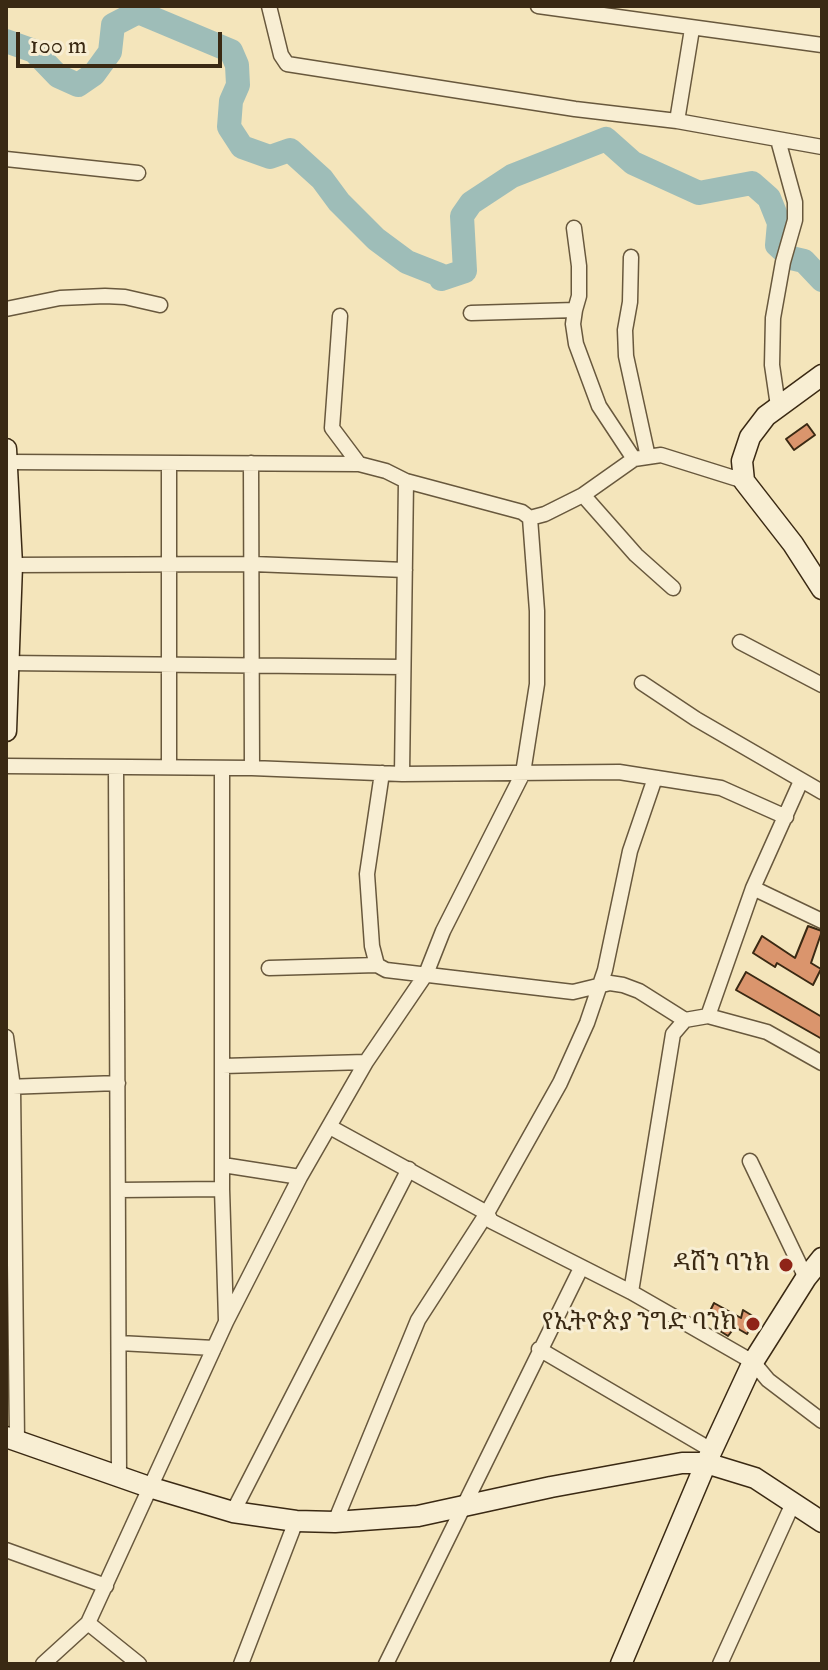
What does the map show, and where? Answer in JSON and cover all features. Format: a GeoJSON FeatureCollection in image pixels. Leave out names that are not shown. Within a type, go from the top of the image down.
{"type":"FeatureCollection","features":[{"type":"Feature","properties":{"kind":"main road"},"geometry":{"type":"LineString","coordinates":[[822,375],[766,416],[750,437],[742,461],[744,481],[793,544],[822,589]]}},
{"type":"Feature","properties":{"kind":"main road"},"geometry":{"type":"LineString","coordinates":[[6,731],[12,565],[7,456]]}},
{"type":"Feature","properties":{"kind":"main road"},"geometry":{"type":"LineString","coordinates":[[621,1664],[753,1362],[822,1258]]}},
{"type":"Feature","properties":{"kind":"main road"},"geometry":{"type":"LineString","coordinates":[[12,1439],[149,1487],[233,1512],[296,1521],[392,1519],[709,1457],[755,1478],[822,1522]]}},
{"type":"Feature","properties":{"kind":"street"},"geometry":{"type":"LineString","coordinates":[[269,6],[281,55],[287,64],[575,109],[677,121],[822,147]]}},
{"type":"Feature","properties":{"kind":"street"},"geometry":{"type":"LineString","coordinates":[[538,6],[822,45]]}},
{"type":"Feature","properties":{"kind":"street"},"geometry":{"type":"LineString","coordinates":[[677,121],[692,29]]}},
{"type":"Feature","properties":{"kind":"street"},"geometry":{"type":"LineString","coordinates":[[778,140],[795,202],[790,243],[783,262],[773,318],[772,365],[778,406]]}},
{"type":"Feature","properties":{"kind":"street"},"geometry":{"type":"LineString","coordinates":[[6,159],[138,173]]}},
{"type":"Feature","properties":{"kind":"street"},"geometry":{"type":"LineString","coordinates":[[574,228],[579,266],[579,296],[573,324],[576,344],[599,406],[641,458]]}},
{"type":"Feature","properties":{"kind":"street"},"geometry":{"type":"LineString","coordinates":[[631,257],[626,356],[641,458]]}},
{"type":"Feature","properties":{"kind":"street"},"geometry":{"type":"LineString","coordinates":[[6,309],[60,298],[105,296],[160,305]]}},
{"type":"Feature","properties":{"kind":"street"},"geometry":{"type":"LineString","coordinates":[[471,313],[575,310]]}},
{"type":"Feature","properties":{"kind":"street"},"geometry":{"type":"LineString","coordinates":[[340,316],[332,428],[359,464]]}},
{"type":"Feature","properties":{"kind":"street"},"geometry":{"type":"LineString","coordinates":[[530,518],[583,495],[641,458],[661,455],[744,481]]}},
{"type":"Feature","properties":{"kind":"street"},"geometry":{"type":"LineString","coordinates":[[7,456],[169,463],[359,464],[386,471],[406,481],[522,512],[530,518],[537,611],[537,684],[523,773],[443,931],[426,974],[366,1062],[300,1177],[226,1322],[88,1623],[43,1664]]}},
{"type":"Feature","properties":{"kind":"street"},"geometry":{"type":"LineString","coordinates":[[169,463],[169,767]]}},
{"type":"Feature","properties":{"kind":"street"},"geometry":{"type":"LineString","coordinates":[[251,463],[252,768]]}},
{"type":"Feature","properties":{"kind":"street"},"geometry":{"type":"LineString","coordinates":[[402,774],[406,481]]}},
{"type":"Feature","properties":{"kind":"street"},"geometry":{"type":"LineString","coordinates":[[583,495],[636,555],[673,588]]}},
{"type":"Feature","properties":{"kind":"street"},"geometry":{"type":"LineString","coordinates":[[12,565],[253,564],[405,570]]}},
{"type":"Feature","properties":{"kind":"street"},"geometry":{"type":"LineString","coordinates":[[740,642],[822,685]]}},
{"type":"Feature","properties":{"kind":"street"},"geometry":{"type":"LineString","coordinates":[[8,664],[403,667]]}},
{"type":"Feature","properties":{"kind":"street"},"geometry":{"type":"LineString","coordinates":[[642,683],[822,792]]}},
{"type":"Feature","properties":{"kind":"street"},"geometry":{"type":"LineString","coordinates":[[6,766],[252,768],[402,774],[619,772],[721,788],[786,817]]}},
{"type":"Feature","properties":{"kind":"street"},"geometry":{"type":"LineString","coordinates":[[116,767],[119,1476]]}},
{"type":"Feature","properties":{"kind":"street"},"geometry":{"type":"LineString","coordinates":[[222,768],[222,1189],[226,1322]]}},
{"type":"Feature","properties":{"kind":"street"},"geometry":{"type":"LineString","coordinates":[[377,965],[372,946],[367,874],[382,773]]}},
{"type":"Feature","properties":{"kind":"street"},"geometry":{"type":"LineString","coordinates":[[335,1522],[418,1320],[487,1213],[560,1083],[587,1023],[605,970],[630,851],[655,778]]}},
{"type":"Feature","properties":{"kind":"street"},"geometry":{"type":"LineString","coordinates":[[708,1016],[753,888],[801,781]]}},
{"type":"Feature","properties":{"kind":"street"},"geometry":{"type":"LineString","coordinates":[[753,888],[822,921]]}},
{"type":"Feature","properties":{"kind":"street"},"geometry":{"type":"LineString","coordinates":[[269,968],[377,965],[386,970],[573,992],[610,983],[631,988],[685,1020]]}},
{"type":"Feature","properties":{"kind":"street"},"geometry":{"type":"LineString","coordinates":[[631,1292],[673,1034],[685,1020],[708,1016],[767,1032],[822,1063]]}},
{"type":"Feature","properties":{"kind":"street"},"geometry":{"type":"LineString","coordinates":[[6,1037],[12,1439]]}},
{"type":"Feature","properties":{"kind":"street"},"geometry":{"type":"LineString","coordinates":[[223,1066],[366,1062]]}},
{"type":"Feature","properties":{"kind":"street"},"geometry":{"type":"LineString","coordinates":[[9,1087],[118,1083]]}},
{"type":"Feature","properties":{"kind":"street"},"geometry":{"type":"LineString","coordinates":[[330,1127],[487,1213],[491,1221],[631,1292],[753,1362],[768,1380],[822,1421]]}},
{"type":"Feature","properties":{"kind":"street"},"geometry":{"type":"LineString","coordinates":[[750,1161],[806,1278]]}},
{"type":"Feature","properties":{"kind":"street"},"geometry":{"type":"LineString","coordinates":[[223,1165],[300,1177]]}},
{"type":"Feature","properties":{"kind":"street"},"geometry":{"type":"LineString","coordinates":[[233,1512],[409,1169]]}},
{"type":"Feature","properties":{"kind":"street"},"geometry":{"type":"LineString","coordinates":[[119,1190],[222,1189]]}},
{"type":"Feature","properties":{"kind":"street"},"geometry":{"type":"LineString","coordinates":[[386,1664],[581,1268]]}},
{"type":"Feature","properties":{"kind":"street"},"geometry":{"type":"LineString","coordinates":[[119,1343],[214,1348]]}},
{"type":"Feature","properties":{"kind":"street"},"geometry":{"type":"LineString","coordinates":[[539,1349],[709,1457]]}},
{"type":"Feature","properties":{"kind":"street"},"geometry":{"type":"LineString","coordinates":[[720,1664],[794,1501]]}},
{"type":"Feature","properties":{"kind":"street"},"geometry":{"type":"LineString","coordinates":[[241,1664],[296,1521]]}},
{"type":"Feature","properties":{"kind":"street"},"geometry":{"type":"LineString","coordinates":[[6,1550],[106,1586]]}},
{"type":"Feature","properties":{"kind":"street"},"geometry":{"type":"LineString","coordinates":[[88,1623],[139,1664]]}},
{"type":"Feature","properties":{"kind":"building"},"geometry":{"type":"Polygon","coordinates":[[[807,424],[815,435],[794,450],[786,439],[807,424]]]}},
{"type":"Feature","properties":{"kind":"building"},"geometry":{"type":"Polygon","coordinates":[[[808,926],[822,931],[811,963],[821,969],[813,985],[777,963],[775,967],[753,953],[762,936],[795,958],[808,926]]]}},
{"type":"Feature","properties":{"kind":"building"},"geometry":{"type":"Polygon","coordinates":[[[746,972],[822,1017],[822,1039],[736,990],[746,972]]]}},
{"type":"Feature","properties":{"kind":"building"},"geometry":{"type":"Polygon","coordinates":[[[714,1303],[741,1318],[743,1310],[756,1318],[747,1334],[735,1327],[728,1336],[720,1331],[725,1321],[710,1311],[714,1303]]]}},
{"type":"Feature","properties":{"kind":"waterway"},"geometry":{"type":"LineString","coordinates":[[6,41],[34,51],[58,76],[78,85],[94,74],[110,52],[113,25],[138,12],[231,51],[237,65],[238,85],[231,101],[229,127],[242,147],[270,157],[290,150],[322,179],[339,202],[376,239],[407,262],[440,275],[441,279],[465,271],[462,216],[471,203],[512,176],[606,139],[633,163],[699,193],[752,183],[769,198],[779,223],[777,245],[791,258],[804,261],[822,280]]}},
{"type":"Feature","properties":{"kind":"place","name":"ዳሽን ባንክ"},"geometry":{"type":"Point","coordinates":[786,1265]}},
{"type":"Feature","properties":{"kind":"place","name":"የኢትዮጵያ ንግድ ባንክ"},"geometry":{"type":"Point","coordinates":[753,1324]}}]}
